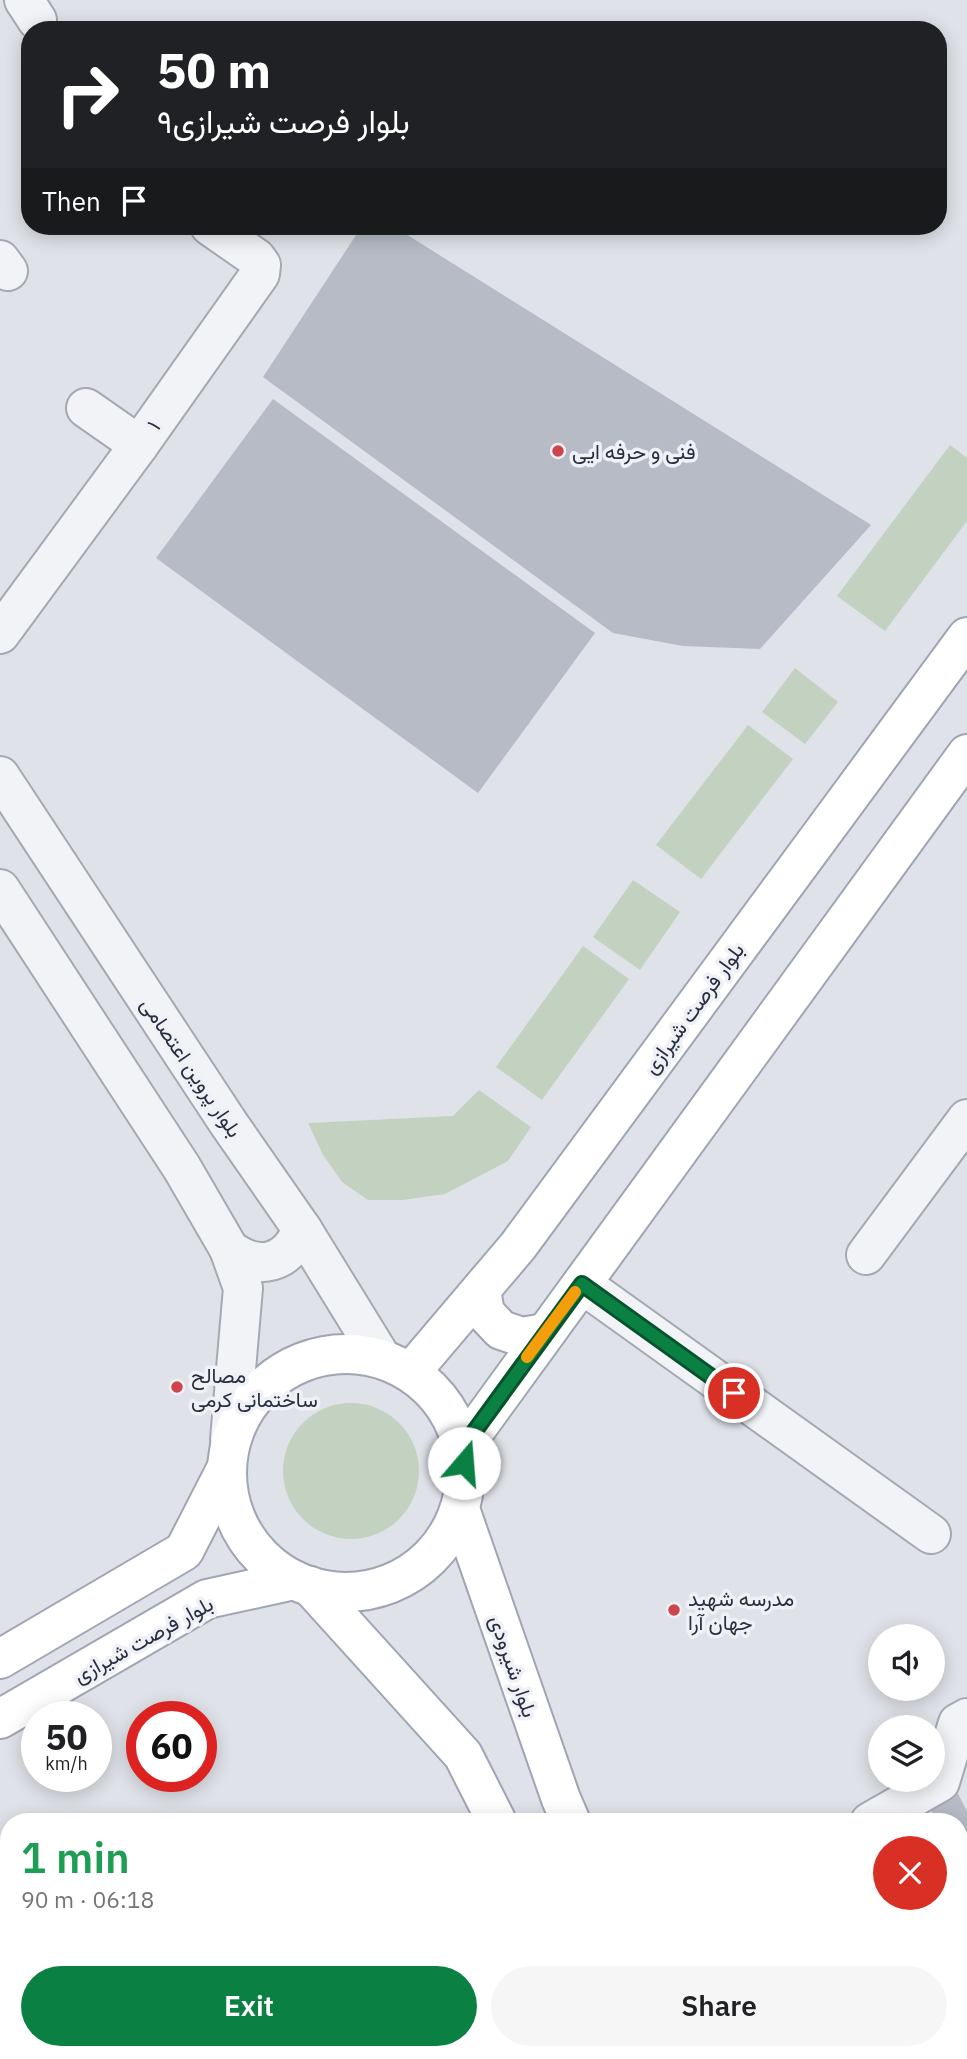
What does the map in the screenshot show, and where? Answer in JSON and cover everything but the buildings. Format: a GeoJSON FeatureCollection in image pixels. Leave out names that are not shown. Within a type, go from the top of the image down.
{"type":"FeatureCollection","features":[{"type":"Feature","properties":{"kind":"main road","name":"بلوار فرصت شیرازی"},"geometry":{"type":"LineString","coordinates":[[396,1366],[481,1290],[534,1224],[967,637]]}},
{"type":"Feature","properties":{"kind":"main road"},"geometry":{"type":"LineString","coordinates":[[463,1447],[967,754]]}},
{"type":"Feature","properties":{"kind":"main road"},"geometry":{"type":"LineString","coordinates":[[481,1290],[485,1312],[501,1329],[522,1337],[545,1333]]}},
{"type":"Feature","properties":{"kind":"main road"},"geometry":{"type":"LineString","coordinates":[[0,1659],[184,1551],[228,1455],[246,1406],[271,1378],[304,1360],[340,1353],[377,1357],[430,1387],[456,1425],[463,1447],[466,1478],[460,1509],[446,1537],[427,1561],[401,1579],[372,1589],[341,1592],[302,1583],[282,1574],[258,1554],[240,1530],[229,1501],[228,1455]]}},
{"type":"Feature","properties":{"kind":"main road","name":"بلوار شیرودی"},"geometry":{"type":"LineString","coordinates":[[460,1509],[556,1788],[567,1813]]}},
{"type":"Feature","properties":{"kind":"main road","name":"بلوار فرصت شیرازی"},"geometry":{"type":"LineString","coordinates":[[0,1719],[207,1599],[302,1583]]}},
{"type":"Feature","properties":{"kind":"main road"},"geometry":{"type":"LineString","coordinates":[[302,1583],[463,1755],[492,1813]]}},
{"type":"Feature","properties":{"kind":"street","name":"۱"},"geometry":{"type":"LineString","coordinates":[[0,634],[139,446],[260,274],[261,265],[256,258],[223,235]]}},
{"type":"Feature","properties":{"kind":"street"},"geometry":{"type":"LineString","coordinates":[[86,408],[139,446]]}},
{"type":"Feature","properties":{"kind":"street","name":"بلوار پروین اعتصامی"},"geometry":{"type":"LineString","coordinates":[[0,776],[229,1124],[396,1366]]}},
{"type":"Feature","properties":{"kind":"street"},"geometry":{"type":"LineString","coordinates":[[0,889],[182,1168],[229,1249],[243,1288],[228,1455]]}},
{"type":"Feature","properties":{"kind":"street"},"geometry":{"type":"LineString","coordinates":[[866,1255],[967,1119]]}},
{"type":"Feature","properties":{"kind":"street"},"geometry":{"type":"LineString","coordinates":[[229,1249],[241,1259],[257,1263],[272,1261],[286,1254],[297,1243],[302,1229]]}},
{"type":"Feature","properties":{"kind":"street"},"geometry":{"type":"LineString","coordinates":[[582,1284],[931,1534]]}},
{"type":"Feature","properties":{"kind":"street"},"geometry":{"type":"LineString","coordinates":[[886,1813],[940,1782],[958,1723],[967,1717]]}},
{"type":"Feature","properties":{"kind":"green space"},"geometry":{"type":"Polygon","coordinates":[[[950,445],[967,458],[967,521],[885,631],[837,596],[950,445]]]}},
{"type":"Feature","properties":{"kind":"green space"},"geometry":{"type":"Polygon","coordinates":[[[795,668],[838,702],[805,744],[762,712],[795,668]]]}},
{"type":"Feature","properties":{"kind":"green space"},"geometry":{"type":"Polygon","coordinates":[[[748,725],[793,759],[701,879],[656,845],[748,725]]]}},
{"type":"Feature","properties":{"kind":"green space"},"geometry":{"type":"Polygon","coordinates":[[[633,880],[680,912],[640,970],[593,937],[633,880]]]}},
{"type":"Feature","properties":{"kind":"green space"},"geometry":{"type":"Polygon","coordinates":[[[583,946],[629,979],[542,1100],[496,1067],[583,946]]]}},
{"type":"Feature","properties":{"kind":"green space"},"geometry":{"type":"Polygon","coordinates":[[[479,1090],[531,1127],[508,1161],[445,1194],[403,1200],[368,1200],[342,1182],[323,1155],[308,1123],[453,1116],[479,1090]]]}},
{"type":"Feature","properties":{"kind":"green space"},"geometry":{"type":"Polygon","coordinates":[[[351,1403],[377,1408],[399,1423],[414,1445],[419,1471],[414,1497],[399,1519],[377,1534],[351,1539],[325,1534],[303,1519],[288,1497],[283,1471],[288,1445],[303,1423],[325,1408],[351,1403]]]}},
{"type":"Feature","properties":{"kind":"slow traffic"},"geometry":{"type":"LineString","coordinates":[[527,1357],[575,1292]]}},
{"type":"Feature","properties":{"kind":"place","name":"فنی و حرفه ایی"},"geometry":{"type":"Point","coordinates":[558,451]}},
{"type":"Feature","properties":{"kind":"place","name":"مصالح ساختمانی کرمی"},"geometry":{"type":"Point","coordinates":[177,1387]}},
{"type":"Feature","properties":{"kind":"place","name":"مدرسه شهید جهان آرا"},"geometry":{"type":"Point","coordinates":[674,1610]}},
{"type":"Feature","properties":{"kind":"route"},"geometry":{"type":"LineString","coordinates":[[464,1463],[463,1447],[582,1284],[734,1393]]}}]}
